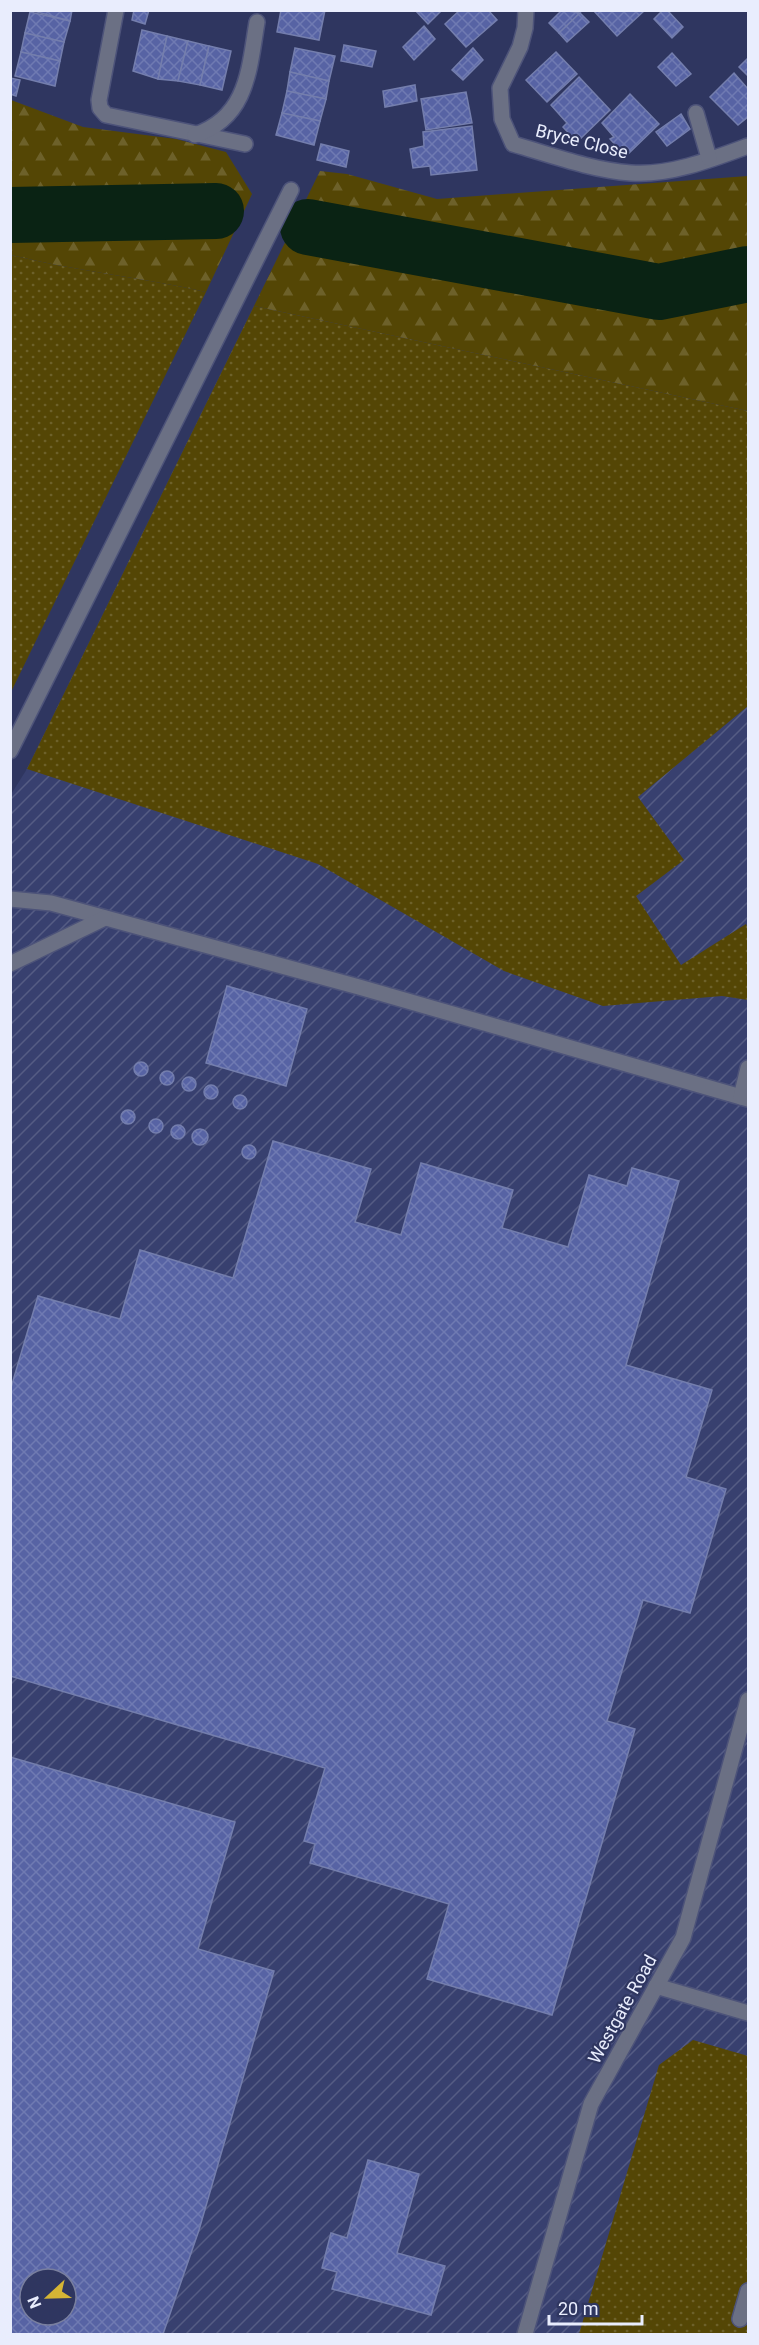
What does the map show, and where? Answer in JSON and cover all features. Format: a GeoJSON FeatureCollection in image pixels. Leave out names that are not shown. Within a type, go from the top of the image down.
{"type":"FeatureCollection","features":[{"type":"Feature","properties":{"kind":"street"},"geometry":{"type":"LineString","coordinates":[[116,10],[100,108],[106,115],[245,144]]}},
{"type":"Feature","properties":{"kind":"street","name":"Bryce Close"},"geometry":{"type":"LineString","coordinates":[[526,10],[525,28],[520,47],[500,88],[502,119],[513,144],[577,163],[631,173],[666,171],[748,146]]}},
{"type":"Feature","properties":{"kind":"street"},"geometry":{"type":"LineString","coordinates":[[195,135],[207,131],[240,101],[245,90],[257,22]]}},
{"type":"Feature","properties":{"kind":"street"},"geometry":{"type":"LineString","coordinates":[[696,113],[710,158]]}},
{"type":"Feature","properties":{"kind":"street"},"geometry":{"type":"LineString","coordinates":[[10,751],[291,190]]}},
{"type":"Feature","properties":{"kind":"street"},"geometry":{"type":"LineString","coordinates":[[10,899],[51,903],[370,990],[745,1098],[748,1068]]}},
{"type":"Feature","properties":{"kind":"street"},"geometry":{"type":"LineString","coordinates":[[10,964],[105,918]]}},
{"type":"Feature","properties":{"kind":"street","name":"Westgate Road"},"geometry":{"type":"LineString","coordinates":[[525,2334],[591,2104],[682,1938],[748,1700]]}},
{"type":"Feature","properties":{"kind":"street"},"geometry":{"type":"LineString","coordinates":[[656,1986],[748,2013]]}},
{"type":"Feature","properties":{"kind":"street"},"geometry":{"type":"LineString","coordinates":[[740,2319],[748,2291]]}},
{"type":"Feature","properties":{"kind":"shaded area"},"geometry":{"type":"Polygon","coordinates":[[[254,306],[748,411],[748,2334],[11,2334],[10,796],[27,769],[254,306]]]}},
{"type":"Feature","properties":{"kind":"green space"},"geometry":{"type":"Polygon","coordinates":[[[11,100],[83,127],[176,139],[226,152],[252,194],[206,292],[11,255],[11,100]]]}},
{"type":"Feature","properties":{"kind":"green space"},"geometry":{"type":"Polygon","coordinates":[[[320,171],[347,174],[437,199],[748,176],[748,411],[254,306],[320,171]]]}},
{"type":"Feature","properties":{"kind":"green space"},"geometry":{"type":"Polygon","coordinates":[[[11,255],[206,292],[11,692],[11,255]]]}},
{"type":"Feature","properties":{"kind":"green space"},"geometry":{"type":"Polygon","coordinates":[[[254,306],[748,411],[748,706],[638,797],[684,860],[636,896],[681,965],[746,924],[748,929],[748,1000],[722,996],[603,1006],[504,971],[318,864],[27,769],[254,306]]]}},
{"type":"Feature","properties":{"kind":"green space"},"geometry":{"type":"Polygon","coordinates":[[[693,2040],[748,2056],[748,2334],[579,2334],[659,2065],[693,2040]]]}},
{"type":"Feature","properties":{"kind":"building"},"geometry":{"type":"Polygon","coordinates":[[[30,10],[72,10],[70,21],[30,10]]]}},
{"type":"Feature","properties":{"kind":"building"},"geometry":{"type":"Polygon","coordinates":[[[134,10],[149,10],[145,24],[132,20],[134,10]]]}},
{"type":"Feature","properties":{"kind":"building"},"geometry":{"type":"Polygon","coordinates":[[[281,10],[325,10],[319,40],[277,32],[281,10]]]}},
{"type":"Feature","properties":{"kind":"building"},"geometry":{"type":"Polygon","coordinates":[[[415,10],[442,10],[428,24],[415,10]]]}},
{"type":"Feature","properties":{"kind":"building"},"geometry":{"type":"Polygon","coordinates":[[[460,10],[488,10],[497,20],[466,47],[445,24],[460,10]]]}},
{"type":"Feature","properties":{"kind":"building"},"geometry":{"type":"Polygon","coordinates":[[[562,10],[580,13],[559,33],[549,23],[562,10]]]}},
{"type":"Feature","properties":{"kind":"building"},"geometry":{"type":"Polygon","coordinates":[[[593,10],[645,10],[617,36],[593,10]]]}},
{"type":"Feature","properties":{"kind":"building"},"geometry":{"type":"Polygon","coordinates":[[[663,10],[667,10],[683,27],[672,38],[654,19],[663,10]]]}},
{"type":"Feature","properties":{"kind":"building"},"geometry":{"type":"Polygon","coordinates":[[[30,12],[70,21],[64,42],[25,33],[30,12]]]}},
{"type":"Feature","properties":{"kind":"building"},"geometry":{"type":"Polygon","coordinates":[[[580,13],[589,22],[567,42],[559,33],[580,13]]]}},
{"type":"Feature","properties":{"kind":"building"},"geometry":{"type":"Polygon","coordinates":[[[424,26],[435,39],[414,60],[403,47],[424,26]]]}},
{"type":"Feature","properties":{"kind":"building"},"geometry":{"type":"Polygon","coordinates":[[[142,30],[167,36],[158,79],[133,71],[142,30]]]}},
{"type":"Feature","properties":{"kind":"building"},"geometry":{"type":"Polygon","coordinates":[[[25,33],[64,42],[60,61],[21,52],[25,33]]]}},
{"type":"Feature","properties":{"kind":"building"},"geometry":{"type":"Polygon","coordinates":[[[167,36],[188,41],[178,81],[158,79],[167,36]]]}},
{"type":"Feature","properties":{"kind":"building"},"geometry":{"type":"Polygon","coordinates":[[[188,41],[209,46],[200,85],[178,81],[188,41]]]}},
{"type":"Feature","properties":{"kind":"building"},"geometry":{"type":"Polygon","coordinates":[[[344,45],[376,51],[372,67],[341,61],[344,45]]]}},
{"type":"Feature","properties":{"kind":"building"},"geometry":{"type":"Polygon","coordinates":[[[209,46],[231,51],[222,90],[200,85],[209,46]]]}},
{"type":"Feature","properties":{"kind":"building"},"geometry":{"type":"Polygon","coordinates":[[[295,48],[335,56],[329,81],[290,72],[295,48]]]}},
{"type":"Feature","properties":{"kind":"building"},"geometry":{"type":"Polygon","coordinates":[[[473,48],[483,60],[463,80],[452,70],[473,48]]]}},
{"type":"Feature","properties":{"kind":"building"},"geometry":{"type":"Polygon","coordinates":[[[21,52],[60,61],[55,86],[15,76],[21,52]]]}},
{"type":"Feature","properties":{"kind":"building"},"geometry":{"type":"Polygon","coordinates":[[[556,52],[577,74],[547,102],[526,80],[556,52]]]}},
{"type":"Feature","properties":{"kind":"building"},"geometry":{"type":"Polygon","coordinates":[[[672,53],[691,74],[676,86],[658,67],[672,53]]]}},
{"type":"Feature","properties":{"kind":"building"},"geometry":{"type":"Polygon","coordinates":[[[748,58],[748,76],[739,67],[748,58]]]}},
{"type":"Feature","properties":{"kind":"building"},"geometry":{"type":"Polygon","coordinates":[[[290,72],[329,81],[326,99],[287,91],[290,72]]]}},
{"type":"Feature","properties":{"kind":"building"},"geometry":{"type":"Polygon","coordinates":[[[734,73],[748,89],[748,117],[738,125],[710,97],[734,73]]]}},
{"type":"Feature","properties":{"kind":"building"},"geometry":{"type":"Polygon","coordinates":[[[579,77],[610,110],[577,142],[563,127],[567,123],[551,105],[579,77]]]}},
{"type":"Feature","properties":{"kind":"building"},"geometry":{"type":"Polygon","coordinates":[[[10,78],[20,80],[16,96],[10,94],[10,78]]]}},
{"type":"Feature","properties":{"kind":"building"},"geometry":{"type":"Polygon","coordinates":[[[415,85],[417,101],[385,107],[383,91],[415,85]]]}},
{"type":"Feature","properties":{"kind":"building"},"geometry":{"type":"Polygon","coordinates":[[[287,91],[326,99],[320,121],[282,113],[287,91]]]}},
{"type":"Feature","properties":{"kind":"building"},"geometry":{"type":"Polygon","coordinates":[[[466,92],[472,123],[426,130],[421,99],[466,92]]]}},
{"type":"Feature","properties":{"kind":"building"},"geometry":{"type":"Polygon","coordinates":[[[630,94],[659,124],[626,156],[610,139],[614,137],[602,123],[630,94]]]}},
{"type":"Feature","properties":{"kind":"building"},"geometry":{"type":"Polygon","coordinates":[[[282,113],[320,121],[314,145],[276,135],[282,113]]]}},
{"type":"Feature","properties":{"kind":"building"},"geometry":{"type":"Polygon","coordinates":[[[681,114],[690,129],[667,146],[656,132],[681,114]]]}},
{"type":"Feature","properties":{"kind":"building"},"geometry":{"type":"Polygon","coordinates":[[[472,126],[477,170],[431,175],[430,166],[413,168],[410,149],[424,146],[423,132],[472,126]]]}},
{"type":"Feature","properties":{"kind":"building"},"geometry":{"type":"Polygon","coordinates":[[[321,144],[349,151],[346,167],[317,160],[321,144]]]}},
{"type":"Feature","properties":{"kind":"building"},"geometry":{"type":"Polygon","coordinates":[[[227,986],[307,1009],[286,1086],[206,1063],[227,986]]]}},
{"type":"Feature","properties":{"kind":"building"},"geometry":{"type":"Polygon","coordinates":[[[138,1062],[144,1062],[148,1069],[144,1076],[138,1076],[134,1072],[134,1066],[138,1062]]]}},
{"type":"Feature","properties":{"kind":"building"},"geometry":{"type":"Polygon","coordinates":[[[164,1071],[170,1071],[174,1078],[170,1085],[164,1085],[160,1081],[160,1075],[164,1071]]]}},
{"type":"Feature","properties":{"kind":"building"},"geometry":{"type":"Polygon","coordinates":[[[186,1077],[192,1077],[196,1084],[192,1091],[186,1091],[182,1087],[182,1081],[186,1077]]]}},
{"type":"Feature","properties":{"kind":"building"},"geometry":{"type":"Polygon","coordinates":[[[208,1085],[214,1085],[218,1092],[214,1099],[208,1099],[204,1095],[204,1089],[208,1085]]]}},
{"type":"Feature","properties":{"kind":"building"},"geometry":{"type":"Polygon","coordinates":[[[237,1095],[243,1095],[247,1102],[243,1109],[237,1109],[233,1105],[233,1099],[237,1095]]]}},
{"type":"Feature","properties":{"kind":"building"},"geometry":{"type":"Polygon","coordinates":[[[125,1110],[131,1110],[135,1117],[131,1124],[125,1124],[121,1120],[121,1114],[125,1110]]]}},
{"type":"Feature","properties":{"kind":"building"},"geometry":{"type":"Polygon","coordinates":[[[153,1119],[159,1119],[163,1126],[159,1133],[153,1133],[149,1129],[149,1123],[153,1119]]]}},
{"type":"Feature","properties":{"kind":"building"},"geometry":{"type":"Polygon","coordinates":[[[175,1125],[181,1125],[185,1132],[181,1139],[175,1139],[171,1135],[171,1129],[175,1125]]]}},
{"type":"Feature","properties":{"kind":"building"},"geometry":{"type":"Polygon","coordinates":[[[200,1129],[208,1137],[200,1145],[192,1137],[200,1129]]]}},
{"type":"Feature","properties":{"kind":"building"},"geometry":{"type":"Polygon","coordinates":[[[273,1141],[371,1169],[355,1222],[401,1235],[421,1163],[513,1190],[502,1228],[568,1247],[589,1175],[627,1186],[632,1168],[679,1181],[626,1365],[712,1390],[686,1477],[726,1489],[690,1613],[643,1600],[607,1721],[635,1729],[552,2015],[427,1979],[449,1904],[310,1863],[315,1844],[304,1841],[325,1768],[10,1676],[10,1391],[38,1296],[120,1319],[140,1250],[233,1278],[273,1141]]]}},
{"type":"Feature","properties":{"kind":"building"},"geometry":{"type":"Polygon","coordinates":[[[246,1145],[252,1145],[256,1152],[252,1159],[246,1159],[242,1155],[242,1149],[246,1145]]]}},
{"type":"Feature","properties":{"kind":"building"},"geometry":{"type":"Polygon","coordinates":[[[10,1757],[235,1822],[198,1949],[274,1971],[199,2230],[163,2334],[10,2334],[10,1757]]]}},
{"type":"Feature","properties":{"kind":"building"},"geometry":{"type":"Polygon","coordinates":[[[368,2160],[419,2174],[397,2253],[445,2266],[431,2315],[332,2289],[337,2272],[322,2268],[331,2233],[347,2238],[368,2160]]]}},
{"type":"Feature","properties":{"kind":"waterway"},"geometry":{"type":"LineString","coordinates":[[10,215],[216,211]]}},
{"type":"Feature","properties":{"kind":"waterway"},"geometry":{"type":"LineString","coordinates":[[308,227],[659,292],[748,274]]}}]}
